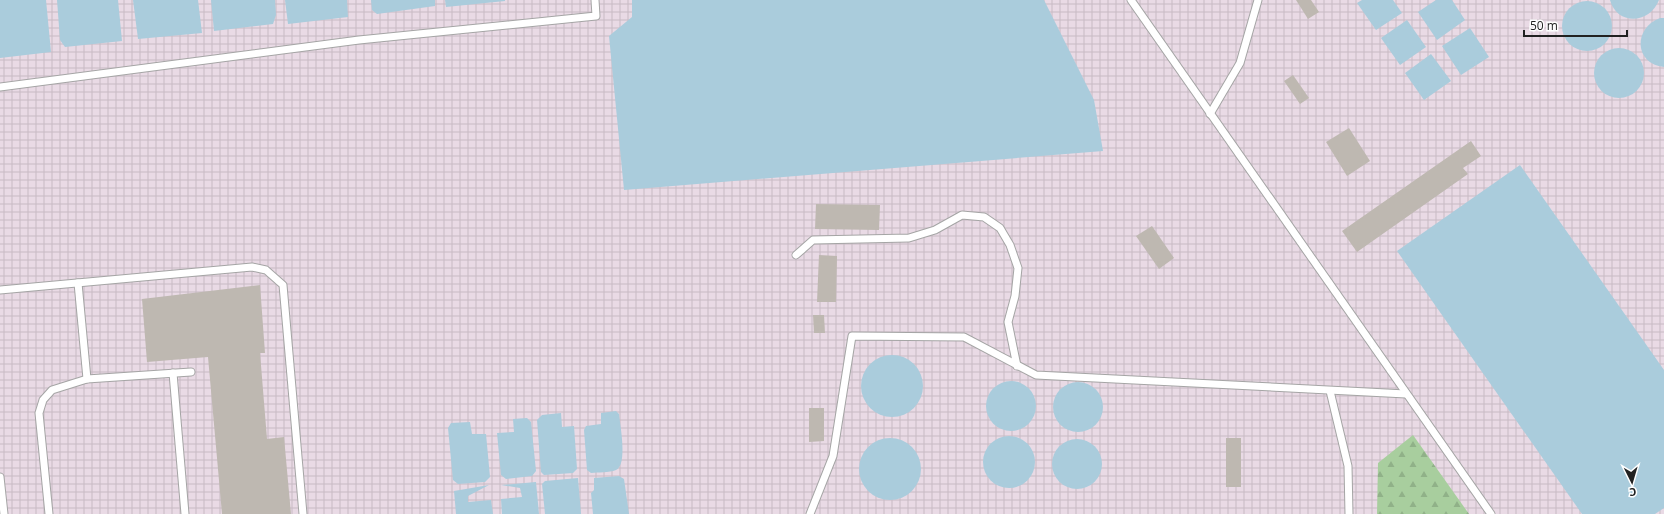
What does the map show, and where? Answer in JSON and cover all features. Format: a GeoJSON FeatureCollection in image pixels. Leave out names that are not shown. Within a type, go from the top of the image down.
{"type":"FeatureCollection","features":[{"type":"Feature","properties":{"kind":"lane"},"geometry":{"type":"LineString","coordinates":[[0,87],[359,40],[596,16],[595,0]]}},
{"type":"Feature","properties":{"kind":"lane"},"geometry":{"type":"LineString","coordinates":[[1131,0],[1491,514]]}},
{"type":"Feature","properties":{"kind":"lane"},"geometry":{"type":"LineString","coordinates":[[1210,114],[1240,63],[1258,0]]}},
{"type":"Feature","properties":{"kind":"lane"},"geometry":{"type":"LineString","coordinates":[[796,255],[813,240],[909,238],[935,230],[962,215],[984,217],[1000,228],[1010,245],[1018,268],[1015,296],[1008,322],[1017,366]]}},
{"type":"Feature","properties":{"kind":"lane"},"geometry":{"type":"LineString","coordinates":[[0,290],[252,267],[266,270],[276,277],[283,285],[303,514]]}},
{"type":"Feature","properties":{"kind":"lane"},"geometry":{"type":"LineString","coordinates":[[78,283],[87,379]]}},
{"type":"Feature","properties":{"kind":"lane"},"geometry":{"type":"LineString","coordinates":[[810,514],[833,456],[852,336],[964,337],[1036,376],[1406,394]]}},
{"type":"Feature","properties":{"kind":"lane"},"geometry":{"type":"LineString","coordinates":[[49,514],[39,413],[43,400],[52,390],[87,379],[191,372]]}},
{"type":"Feature","properties":{"kind":"lane"},"geometry":{"type":"LineString","coordinates":[[173,373],[185,514]]}},
{"type":"Feature","properties":{"kind":"lane"},"geometry":{"type":"LineString","coordinates":[[1330,391],[1348,466],[1349,514]]}},
{"type":"Feature","properties":{"kind":"lane"},"geometry":{"type":"LineString","coordinates":[[0,477],[4,514]]}},
{"type":"Feature","properties":{"kind":"shaded area"},"geometry":{"type":"Polygon","coordinates":[[[0,0],[1664,0],[1664,514],[0,514],[0,0]]]}},
{"type":"Feature","properties":{"kind":"green space"},"geometry":{"type":"Polygon","coordinates":[[[1413,435],[1469,514],[1377,514],[1378,463],[1413,435]]]}},
{"type":"Feature","properties":{"kind":"water"},"geometry":{"type":"Polygon","coordinates":[[[0,0],[46,0],[51,52],[0,58],[0,0]]]}},
{"type":"Feature","properties":{"kind":"water"},"geometry":{"type":"Polygon","coordinates":[[[57,0],[118,0],[122,41],[65,47],[60,40],[57,0]]]}},
{"type":"Feature","properties":{"kind":"water"},"geometry":{"type":"Polygon","coordinates":[[[133,0],[198,0],[202,33],[138,39],[133,0]]]}},
{"type":"Feature","properties":{"kind":"water"},"geometry":{"type":"Polygon","coordinates":[[[211,0],[275,0],[276,15],[273,24],[214,31],[211,0]]]}},
{"type":"Feature","properties":{"kind":"water"},"geometry":{"type":"Polygon","coordinates":[[[285,0],[347,0],[348,17],[288,24],[285,0]]]}},
{"type":"Feature","properties":{"kind":"water"},"geometry":{"type":"Polygon","coordinates":[[[371,0],[435,0],[435,6],[377,14],[372,10],[371,0]]]}},
{"type":"Feature","properties":{"kind":"water"},"geometry":{"type":"Polygon","coordinates":[[[445,0],[505,0],[505,1],[446,7],[445,0]]]}},
{"type":"Feature","properties":{"kind":"water"},"geometry":{"type":"Polygon","coordinates":[[[632,0],[1044,0],[1094,100],[1103,151],[624,190],[609,36],[632,17],[632,0]]]}},
{"type":"Feature","properties":{"kind":"water"},"geometry":{"type":"Polygon","coordinates":[[[1362,0],[1393,0],[1402,13],[1376,30],[1357,3],[1362,0]]]}},
{"type":"Feature","properties":{"kind":"water"},"geometry":{"type":"Polygon","coordinates":[[[1436,0],[1452,0],[1465,20],[1437,40],[1418,12],[1436,0]]]}},
{"type":"Feature","properties":{"kind":"water"},"geometry":{"type":"Polygon","coordinates":[[[1610,0],[1659,0],[1655,8],[1649,14],[1634,19],[1626,18],[1619,14],[1610,0]]]}},
{"type":"Feature","properties":{"kind":"water"},"geometry":{"type":"Polygon","coordinates":[[[1582,1],[1592,1],[1605,8],[1612,21],[1612,31],[1605,44],[1592,51],[1582,51],[1573,47],[1566,40],[1562,31],[1562,21],[1566,12],[1573,5],[1582,1]]]}},
{"type":"Feature","properties":{"kind":"water"},"geometry":{"type":"Polygon","coordinates":[[[1660,18],[1664,18],[1664,67],[1654,64],[1647,59],[1642,53],[1641,45],[1641,37],[1645,29],[1651,23],[1660,18]]]}},
{"type":"Feature","properties":{"kind":"water"},"geometry":{"type":"Polygon","coordinates":[[[1407,20],[1426,47],[1400,65],[1381,38],[1407,20]]]}},
{"type":"Feature","properties":{"kind":"water"},"geometry":{"type":"Polygon","coordinates":[[[1470,28],[1489,57],[1461,75],[1442,46],[1470,28]]]}},
{"type":"Feature","properties":{"kind":"water"},"geometry":{"type":"Polygon","coordinates":[[[1614,48],[1624,48],[1637,55],[1644,68],[1644,78],[1637,91],[1624,98],[1614,98],[1605,94],[1598,87],[1594,78],[1594,68],[1598,59],[1605,52],[1614,48]]]}},
{"type":"Feature","properties":{"kind":"water"},"geometry":{"type":"Polygon","coordinates":[[[1431,54],[1451,81],[1424,100],[1405,73],[1431,54]]]}},
{"type":"Feature","properties":{"kind":"water"},"geometry":{"type":"Polygon","coordinates":[[[1520,165],[1664,370],[1664,508],[1655,514],[1582,514],[1397,251],[1520,165]]]}},
{"type":"Feature","properties":{"kind":"water"},"geometry":{"type":"Polygon","coordinates":[[[892,355],[904,357],[914,364],[921,374],[923,386],[921,398],[914,408],[904,415],[892,417],[880,415],[870,408],[863,398],[861,386],[863,374],[870,364],[880,357],[892,355]]]}},
{"type":"Feature","properties":{"kind":"water"},"geometry":{"type":"Polygon","coordinates":[[[1011,381],[1025,385],[1032,392],[1036,406],[1032,420],[1025,427],[1011,431],[997,427],[990,420],[986,406],[990,392],[997,385],[1011,381]]]}},
{"type":"Feature","properties":{"kind":"water"},"geometry":{"type":"Polygon","coordinates":[[[1073,382],[1083,382],[1096,389],[1103,402],[1103,412],[1096,425],[1083,432],[1073,432],[1064,428],[1057,421],[1053,412],[1053,402],[1057,393],[1064,386],[1073,382]]]}},
{"type":"Feature","properties":{"kind":"water"},"geometry":{"type":"Polygon","coordinates":[[[616,411],[619,414],[622,444],[622,461],[620,467],[613,471],[591,473],[587,470],[584,430],[586,426],[601,424],[601,413],[616,411]]]}},
{"type":"Feature","properties":{"kind":"water"},"geometry":{"type":"Polygon","coordinates":[[[561,413],[562,427],[574,426],[577,469],[573,473],[544,475],[541,472],[537,420],[542,415],[561,413]]]}},
{"type":"Feature","properties":{"kind":"water"},"geometry":{"type":"Polygon","coordinates":[[[527,418],[531,422],[536,471],[532,476],[506,479],[501,475],[497,433],[514,432],[513,419],[527,418]]]}},
{"type":"Feature","properties":{"kind":"water"},"geometry":{"type":"Polygon","coordinates":[[[470,422],[472,434],[486,434],[490,477],[485,482],[458,484],[453,480],[448,428],[451,423],[470,422]]]}},
{"type":"Feature","properties":{"kind":"water"},"geometry":{"type":"Polygon","coordinates":[[[1009,436],[1019,438],[1027,444],[1033,452],[1035,462],[1033,472],[1027,480],[1019,486],[1009,488],[999,486],[991,480],[985,472],[983,462],[985,452],[991,444],[999,438],[1009,436]]]}},
{"type":"Feature","properties":{"kind":"water"},"geometry":{"type":"Polygon","coordinates":[[[890,438],[902,440],[912,447],[919,457],[921,469],[919,481],[912,491],[902,498],[890,500],[878,498],[868,491],[861,481],[859,469],[861,457],[868,447],[878,440],[890,438]]]}},
{"type":"Feature","properties":{"kind":"water"},"geometry":{"type":"Polygon","coordinates":[[[1072,439],[1082,439],[1095,446],[1102,459],[1102,469],[1095,482],[1082,489],[1072,489],[1063,485],[1056,478],[1052,469],[1052,459],[1056,450],[1063,443],[1072,439]]]}},
{"type":"Feature","properties":{"kind":"water"},"geometry":{"type":"Polygon","coordinates":[[[619,476],[624,479],[629,514],[593,514],[591,493],[594,490],[594,478],[619,476]]]}},
{"type":"Feature","properties":{"kind":"water"},"geometry":{"type":"Polygon","coordinates":[[[578,478],[581,514],[545,514],[542,484],[545,481],[578,478]]]}},
{"type":"Feature","properties":{"kind":"water"},"geometry":{"type":"Polygon","coordinates":[[[536,482],[539,514],[502,514],[501,499],[522,497],[520,488],[501,485],[536,482]]]}},
{"type":"Feature","properties":{"kind":"water"},"geometry":{"type":"Polygon","coordinates":[[[489,485],[468,496],[468,502],[491,500],[493,514],[456,514],[454,491],[489,485]]]}},
{"type":"Feature","properties":{"kind":"building"},"geometry":{"type":"Polygon","coordinates":[[[1296,0],[1311,0],[1319,12],[1308,19],[1296,0]]]}},
{"type":"Feature","properties":{"kind":"building"},"geometry":{"type":"Polygon","coordinates":[[[1293,75],[1309,98],[1300,104],[1284,81],[1293,75]]]}},
{"type":"Feature","properties":{"kind":"building"},"geometry":{"type":"Polygon","coordinates":[[[1349,128],[1370,161],[1347,176],[1326,142],[1349,128]]]}},
{"type":"Feature","properties":{"kind":"building"},"geometry":{"type":"Polygon","coordinates":[[[1471,141],[1481,156],[1463,168],[1468,174],[1357,252],[1342,231],[1471,141]]]}},
{"type":"Feature","properties":{"kind":"building"},"geometry":{"type":"Polygon","coordinates":[[[816,204],[880,205],[879,230],[815,229],[816,204]]]}},
{"type":"Feature","properties":{"kind":"building"},"geometry":{"type":"Polygon","coordinates":[[[1152,226],[1174,258],[1159,269],[1136,236],[1152,226]]]}},
{"type":"Feature","properties":{"kind":"building"},"geometry":{"type":"Polygon","coordinates":[[[819,255],[837,256],[836,302],[817,302],[819,255]]]}},
{"type":"Feature","properties":{"kind":"building"},"geometry":{"type":"Polygon","coordinates":[[[260,285],[265,353],[260,353],[267,439],[284,437],[291,514],[222,514],[208,357],[147,362],[142,299],[260,285]]]}},
{"type":"Feature","properties":{"kind":"building"},"geometry":{"type":"Polygon","coordinates":[[[813,315],[824,315],[825,333],[814,333],[813,315]]]}},
{"type":"Feature","properties":{"kind":"building"},"geometry":{"type":"Polygon","coordinates":[[[809,408],[824,408],[824,441],[809,442],[809,408]]]}},
{"type":"Feature","properties":{"kind":"building"},"geometry":{"type":"Polygon","coordinates":[[[1226,438],[1241,438],[1241,487],[1226,487],[1226,438]]]}}]}
